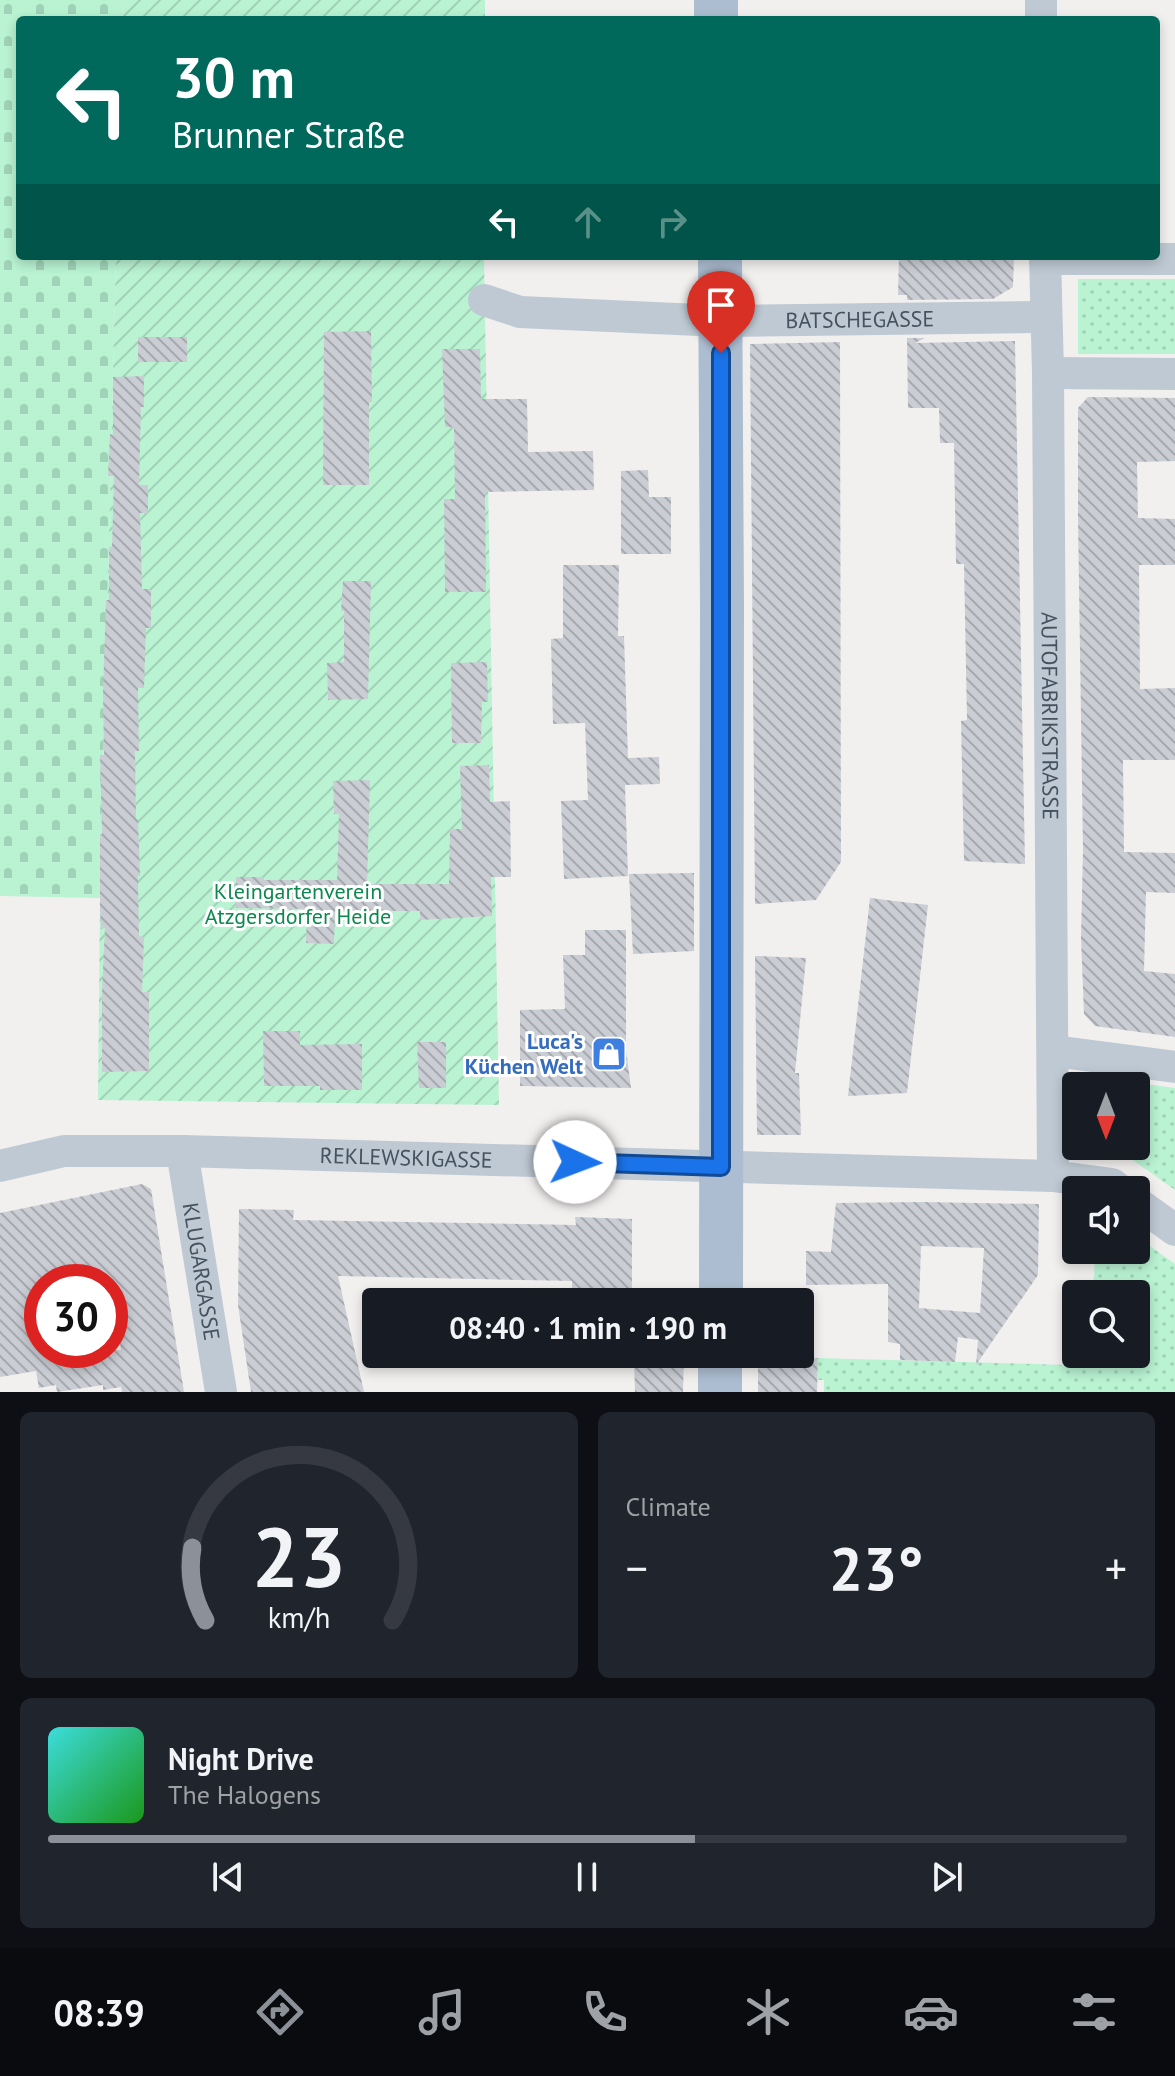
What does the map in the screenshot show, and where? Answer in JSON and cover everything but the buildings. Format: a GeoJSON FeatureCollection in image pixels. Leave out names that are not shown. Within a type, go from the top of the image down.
{"type":"FeatureCollection","features":[{"type":"Feature","properties":{"kind":"main road"},"geometry":{"type":"LineString","coordinates":[[720,260],[721,1288]]}},
{"type":"Feature","properties":{"kind":"main road"},"geometry":{"type":"LineString","coordinates":[[720,1368],[720,1392]]}},
{"type":"Feature","properties":{"kind":"street","name":"AUTOFABRIKSTRASSE"},"geometry":{"type":"LineString","coordinates":[[1045,260],[1053,1176]]}},
{"type":"Feature","properties":{"kind":"street","name":"BATSCHEGASSE"},"geometry":{"type":"LineString","coordinates":[[484,300],[520,312],[721,321],[1046,317]]}},
{"type":"Feature","properties":{"kind":"street"},"geometry":{"type":"LineString","coordinates":[[1048,373],[1175,374]]}},
{"type":"Feature","properties":{"kind":"street"},"geometry":{"type":"LineString","coordinates":[[1054,1051],[1175,1067]]}},
{"type":"Feature","properties":{"kind":"street","name":"REKLEWSKIGASSE"},"geometry":{"type":"LineString","coordinates":[[0,1166],[64,1151],[182,1151],[1062,1177]]}},
{"type":"Feature","properties":{"kind":"street","name":"KLUGARGASSE"},"geometry":{"type":"LineString","coordinates":[[182,1151],[221,1392]]}},
{"type":"Feature","properties":{"kind":"street"},"geometry":{"type":"LineString","coordinates":[[1150,1212],[1175,1230]]}},
{"type":"Feature","properties":{"kind":"green space"},"geometry":{"type":"Polygon","coordinates":[[[0,0],[123,0],[122,16],[16,16],[16,260],[116,260],[100,898],[0,896],[0,0]]]}},
{"type":"Feature","properties":{"kind":"green space"},"geometry":{"type":"Polygon","coordinates":[[[123,0],[485,0],[485,16],[122,16],[123,0]]]}},
{"type":"Feature","properties":{"kind":"green space","name":"Kleingartenverein Atzgersdorfer Heide"},"geometry":{"type":"Polygon","coordinates":[[[116,260],[484,260],[499,1105],[98,1100],[116,260]]]}},
{"type":"Feature","properties":{"kind":"green space"},"geometry":{"type":"Polygon","coordinates":[[[1078,279],[1175,279],[1175,354],[1078,354],[1078,279]]]}},
{"type":"Feature","properties":{"kind":"green space"},"geometry":{"type":"Polygon","coordinates":[[[1150,1085],[1175,1088],[1175,1190],[1133,1160],[1150,1160],[1150,1085]]]}},
{"type":"Feature","properties":{"kind":"green space"},"geometry":{"type":"Polygon","coordinates":[[[1150,1246],[1175,1264],[1175,1392],[824,1392],[824,1380],[818,1380],[818,1358],[1062,1365],[1062,1368],[1150,1368],[1150,1280],[1093,1280],[1094,1264],[1150,1264],[1150,1246]]]}},
{"type":"Feature","properties":{"kind":"place","name":"Luca's Küchen Welt"},"geometry":{"type":"Point","coordinates":[609,1054]}},
{"type":"Feature","properties":{"kind":"route"},"geometry":{"type":"LineString","coordinates":[[575,1162],[721,1167],[721,353]]}}]}
